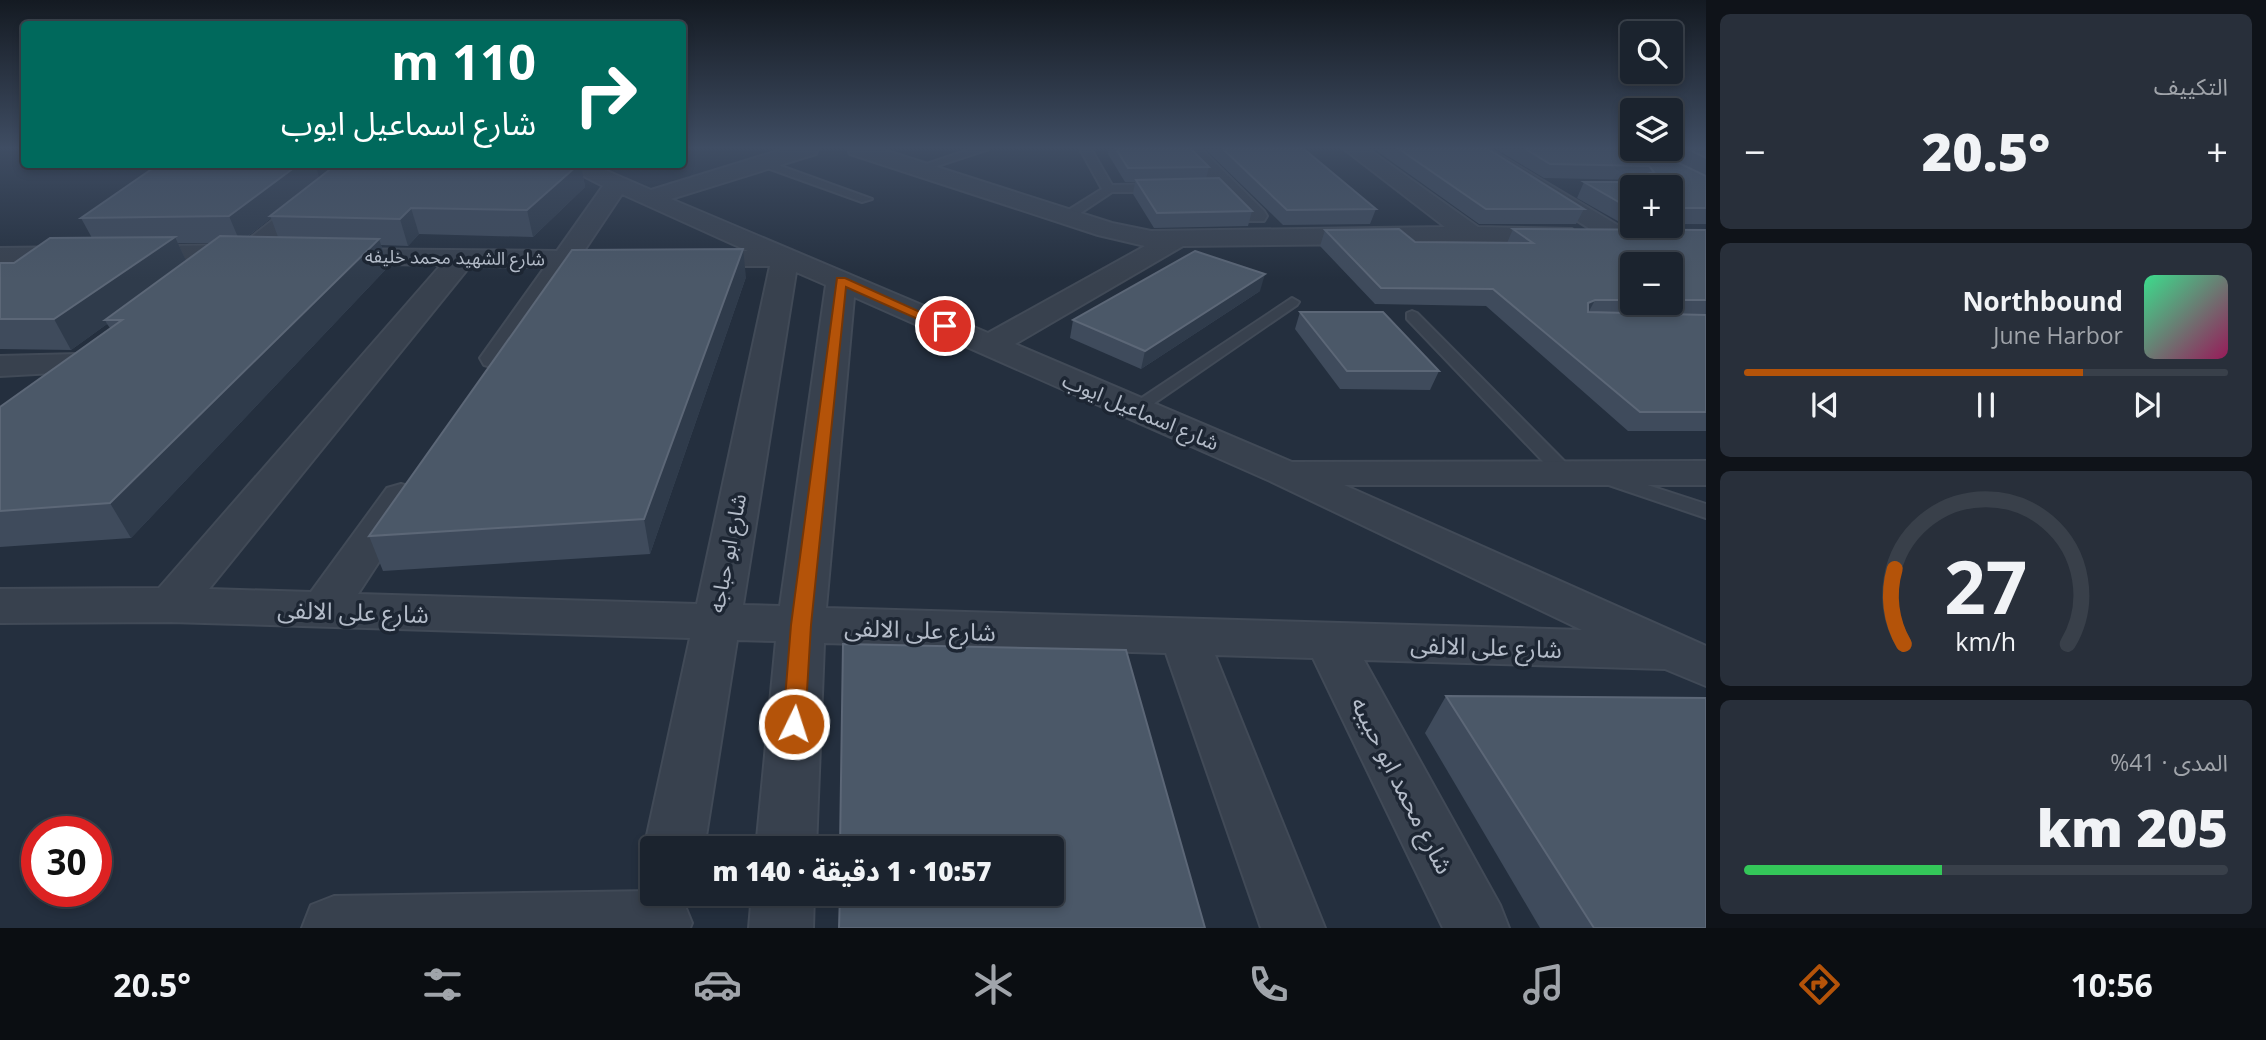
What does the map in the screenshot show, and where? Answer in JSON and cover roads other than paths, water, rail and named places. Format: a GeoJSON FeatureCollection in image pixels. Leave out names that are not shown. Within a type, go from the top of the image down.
{"type":"FeatureCollection","features":[{"type":"Feature","properties":{"kind":"street"},"geometry":{"type":"LineString","coordinates":[[183,285],[326,192]]}},
{"type":"Feature","properties":{"kind":"street"},"geometry":{"type":"LineString","coordinates":[[478,384],[564,260],[603,192]]}},
{"type":"Feature","properties":{"kind":"street","name":"شارع اسماعيل ايوب"},"geometry":{"type":"LineString","coordinates":[[636,192],[1284,473],[1689,659]]}},
{"type":"Feature","properties":{"kind":"street"},"geometry":{"type":"LineString","coordinates":[[649,198],[668,192]]}},
{"type":"Feature","properties":{"kind":"street"},"geometry":{"type":"LineString","coordinates":[[990,192],[1125,235],[1151,239],[1274,235],[1627,234],[1547,192]]}},
{"type":"Feature","properties":{"kind":"street"},"geometry":{"type":"LineString","coordinates":[[1225,192],[1274,235]]}},
{"type":"Feature","properties":{"kind":"street"},"geometry":{"type":"LineString","coordinates":[[1414,192],[1472,234]]}},
{"type":"Feature","properties":{"kind":"street"},"geometry":{"type":"LineString","coordinates":[[54,255],[87,232]]}},
{"type":"Feature","properties":{"kind":"street"},"geometry":{"type":"LineString","coordinates":[[989,346],[1178,239]]}},
{"type":"Feature","properties":{"kind":"street","name":"شارع الشهيد محمد خليفه"},"geometry":{"type":"LineString","coordinates":[[0,256],[236,253],[564,260],[785,258]]}},
{"type":"Feature","properties":{"kind":"street"},"geometry":{"type":"LineString","coordinates":[[171,605],[463,257]]}},
{"type":"Feature","properties":{"kind":"street","name":"شارع ابو حباجه"},"geometry":{"type":"LineString","coordinates":[[676,836],[714,622],[785,258]]}},
{"type":"Feature","properties":{"kind":"street"},"geometry":{"type":"LineString","coordinates":[[787,836],[801,625],[841,281]]}},
{"type":"Feature","properties":{"kind":"street"},"geometry":{"type":"LineString","coordinates":[[0,366],[88,357],[36,396]]}},
{"type":"Feature","properties":{"kind":"street"},"geometry":{"type":"LineString","coordinates":[[1284,473],[1706,473]]}},
{"type":"Feature","properties":{"kind":"street"},"geometry":{"type":"LineString","coordinates":[[323,610],[416,474]]}},
{"type":"Feature","properties":{"kind":"street","name":"شارع على الالفى"},"geometry":{"type":"LineString","coordinates":[[0,606],[171,605],[1329,641],[1689,659]]}},
{"type":"Feature","properties":{"kind":"street"},"geometry":{"type":"LineString","coordinates":[[1184,637],[1293,928]]}},
{"type":"Feature","properties":{"kind":"street","name":"شارع محمد ابو حبيبه"},"geometry":{"type":"LineString","coordinates":[[1329,641],[1478,928]]}},
{"type":"Feature","properties":{"kind":"street"},"geometry":{"type":"LineString","coordinates":[[780,928],[782,906]]}},
{"type":"Feature","properties":{"kind":"street"},"geometry":{"type":"LineString","coordinates":[[334,928],[662,915]]}},
{"type":"Feature","properties":{"kind":"lane"},"geometry":{"type":"LineString","coordinates":[[847,192],[866,199]]}},
{"type":"Feature","properties":{"kind":"lane"},"geometry":{"type":"LineString","coordinates":[[1066,217],[1106,192]]}},
{"type":"Feature","properties":{"kind":"lane"},"geometry":{"type":"LineString","coordinates":[[1134,408],[1292,302]]}},
{"type":"Feature","properties":{"kind":"lane"},"geometry":{"type":"LineString","coordinates":[[1412,316],[1579,473],[1706,511]]}}]}
